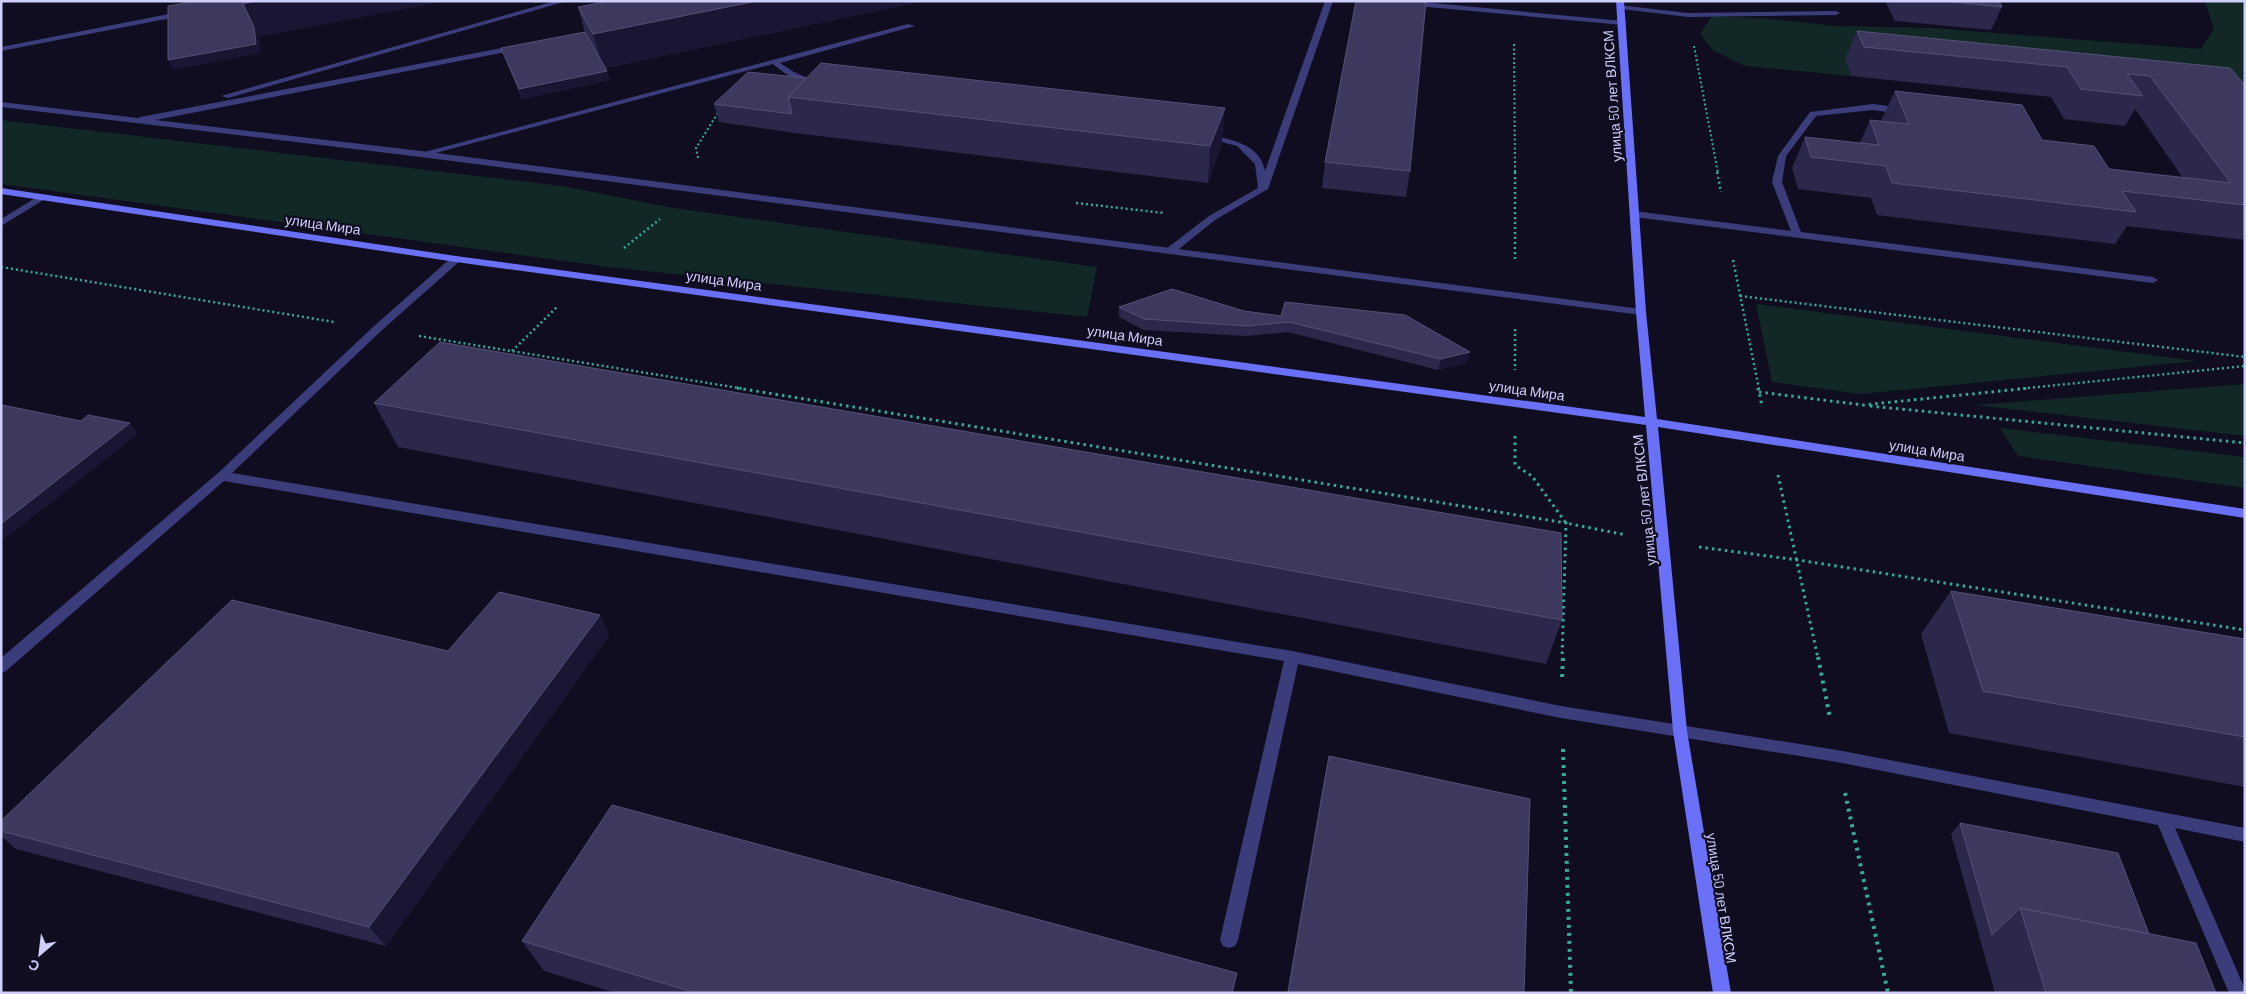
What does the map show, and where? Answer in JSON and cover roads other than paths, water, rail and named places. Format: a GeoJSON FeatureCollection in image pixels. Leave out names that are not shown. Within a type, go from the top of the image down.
{"type":"FeatureCollection","features":[{"type":"Feature","properties":{"kind":"street"},"geometry":{"type":"LineString","coordinates":[[140,120],[564,1]]}},
{"type":"Feature","properties":{"kind":"street"},"geometry":{"type":"LineString","coordinates":[[1170,251],[1212,218],[1264,189],[1329,1]]}},
{"type":"Feature","properties":{"kind":"street"},"geometry":{"type":"LineString","coordinates":[[1384,1],[1623,23]]}},
{"type":"Feature","properties":{"kind":"street"},"geometry":{"type":"LineString","coordinates":[[1620,4],[1688,15],[1836,13]]}},
{"type":"Feature","properties":{"kind":"street","name":"улица 50 лет ВЛКСМ"},"geometry":{"type":"LineString","coordinates":[[1620,4],[1623,23],[1640,312],[1680,731],[1722,993]]}},
{"type":"Feature","properties":{"kind":"street"},"geometry":{"type":"LineString","coordinates":[[1,49],[195,11]]}},
{"type":"Feature","properties":{"kind":"street"},"geometry":{"type":"LineString","coordinates":[[421,154],[911,26]]}},
{"type":"Feature","properties":{"kind":"street"},"geometry":{"type":"LineString","coordinates":[[140,120],[523,46]]}},
{"type":"Feature","properties":{"kind":"street"},"geometry":{"type":"LineString","coordinates":[[776,62],[791,74],[818,86]]}},
{"type":"Feature","properties":{"kind":"street"},"geometry":{"type":"LineString","coordinates":[[1,104],[421,154],[1640,312]]}},
{"type":"Feature","properties":{"kind":"street"},"geometry":{"type":"LineString","coordinates":[[1797,235],[1777,182],[1782,156],[1813,114],[1873,107],[1911,112]]}},
{"type":"Feature","properties":{"kind":"street"},"geometry":{"type":"LineString","coordinates":[[1197,136],[1217,138],[1240,144],[1259,163],[1264,189]]}},
{"type":"Feature","properties":{"kind":"street","name":"улица Мира"},"geometry":{"type":"LineString","coordinates":[[1,191],[456,259],[1651,422],[2245,514]]}},
{"type":"Feature","properties":{"kind":"street"},"geometry":{"type":"LineString","coordinates":[[1,223],[42,197]]}},
{"type":"Feature","properties":{"kind":"street"},"geometry":{"type":"LineString","coordinates":[[1634,214],[2153,280]]}},
{"type":"Feature","properties":{"kind":"street"},"geometry":{"type":"LineString","coordinates":[[1,667],[222,476],[377,329],[456,259]]}},
{"type":"Feature","properties":{"kind":"street"},"geometry":{"type":"LineString","coordinates":[[222,476],[1292,657],[1561,712],[1837,756],[2245,835]]}},
{"type":"Feature","properties":{"kind":"street"},"geometry":{"type":"LineString","coordinates":[[1229,940],[1292,657]]}},
{"type":"Feature","properties":{"kind":"street"},"geometry":{"type":"LineString","coordinates":[[2163,819],[2238,993]]}}]}
